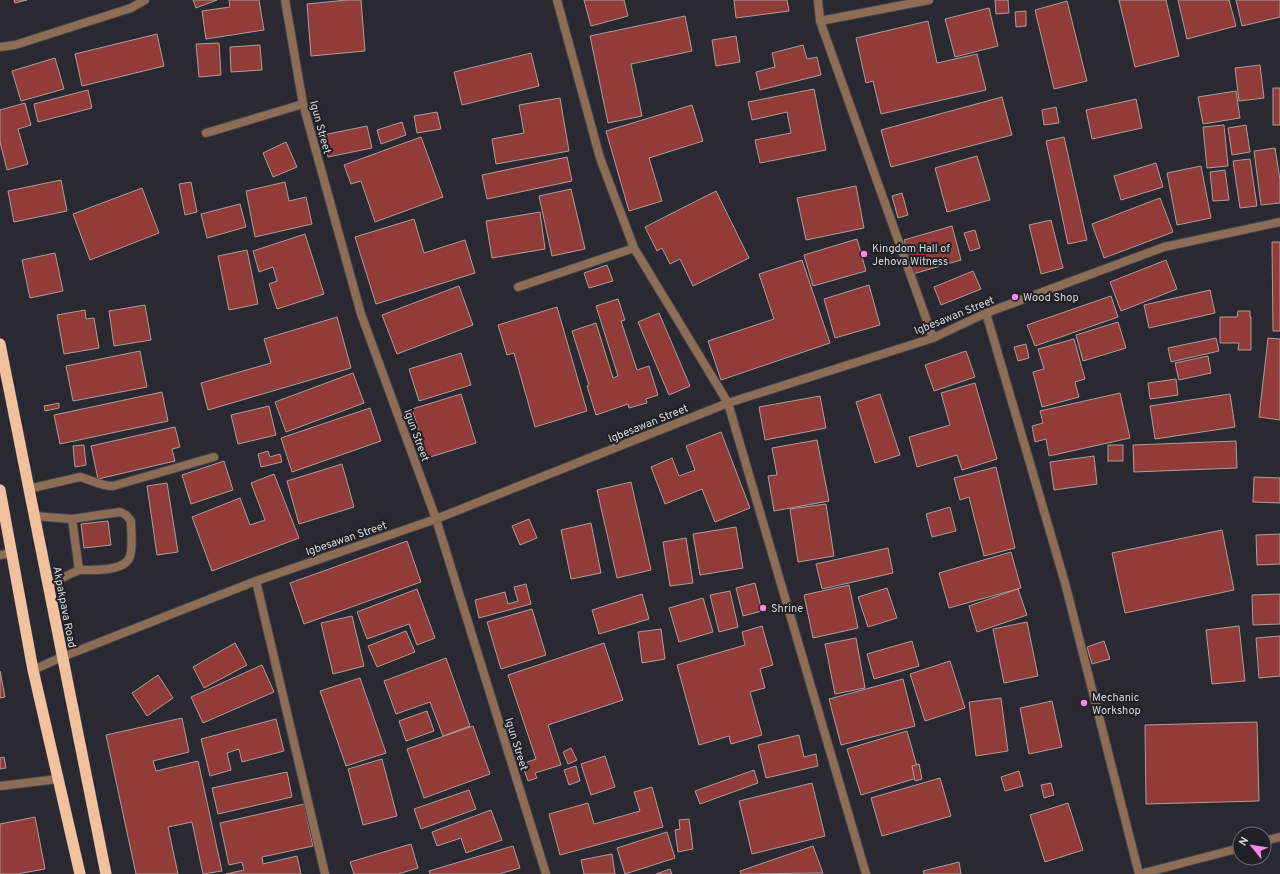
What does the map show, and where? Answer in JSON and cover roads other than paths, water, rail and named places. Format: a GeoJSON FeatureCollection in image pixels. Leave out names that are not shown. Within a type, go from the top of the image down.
{"type":"FeatureCollection","features":[{"type":"Feature","properties":{"kind":"highway","name":"Akpakpava Road"},"geometry":{"type":"LineString","coordinates":[[0,344],[106,874]]}},
{"type":"Feature","properties":{"kind":"highway"},"geometry":{"type":"LineString","coordinates":[[0,490],[33,670],[80,874]]}},
{"type":"Feature","properties":{"kind":"street"},"geometry":{"type":"LineString","coordinates":[[0,48],[15,45],[131,8],[145,0]]}},
{"type":"Feature","properties":{"kind":"street","name":"Igun Street"},"geometry":{"type":"LineString","coordinates":[[285,0],[303,104],[361,314],[436,519],[546,874]]}},
{"type":"Feature","properties":{"kind":"street"},"geometry":{"type":"LineString","coordinates":[[557,0],[600,158],[634,248],[728,403],[866,874]]}},
{"type":"Feature","properties":{"kind":"street"},"geometry":{"type":"LineString","coordinates":[[818,0],[820,21],[933,338]]}},
{"type":"Feature","properties":{"kind":"street"},"geometry":{"type":"LineString","coordinates":[[820,21],[929,0]]}},
{"type":"Feature","properties":{"kind":"street"},"geometry":{"type":"LineString","coordinates":[[206,133],[303,104]]}},
{"type":"Feature","properties":{"kind":"street","name":"Igbesawan Street"},"geometry":{"type":"LineString","coordinates":[[33,670],[62,657],[256,581],[436,519],[728,403],[933,338],[986,313],[1164,247],[1280,222]]}},
{"type":"Feature","properties":{"kind":"street"},"geometry":{"type":"LineString","coordinates":[[518,287],[634,248]]}},
{"type":"Feature","properties":{"kind":"street"},"geometry":{"type":"LineString","coordinates":[[986,313],[1065,582],[1140,874],[1232,850]]}},
{"type":"Feature","properties":{"kind":"street"},"geometry":{"type":"LineString","coordinates":[[28,488],[80,477],[87,478],[100,484],[113,486],[214,457]]}},
{"type":"Feature","properties":{"kind":"street"},"geometry":{"type":"LineString","coordinates":[[34,516],[72,519],[120,512],[126,515],[131,521],[130,557],[125,564],[116,568],[78,570],[47,585]]}},
{"type":"Feature","properties":{"kind":"street"},"geometry":{"type":"LineString","coordinates":[[72,519],[78,570]]}},
{"type":"Feature","properties":{"kind":"street"},"geometry":{"type":"LineString","coordinates":[[0,555],[12,553]]}},
{"type":"Feature","properties":{"kind":"street"},"geometry":{"type":"LineString","coordinates":[[256,581],[325,874]]}},
{"type":"Feature","properties":{"kind":"street"},"geometry":{"type":"LineString","coordinates":[[0,786],[58,779]]}},
{"type":"Feature","properties":{"kind":"place","name":"Kingdom Hall of Jehova Witness"},"geometry":{"type":"Point","coordinates":[864,254]}},
{"type":"Feature","properties":{"kind":"place","name":"Wood Shop"},"geometry":{"type":"Point","coordinates":[1015,297]}},
{"type":"Feature","properties":{"kind":"place","name":"Shrine"},"geometry":{"type":"Point","coordinates":[763,608]}},
{"type":"Feature","properties":{"kind":"place","name":"Mechanic Workshop"},"geometry":{"type":"Point","coordinates":[1084,703]}}]}
